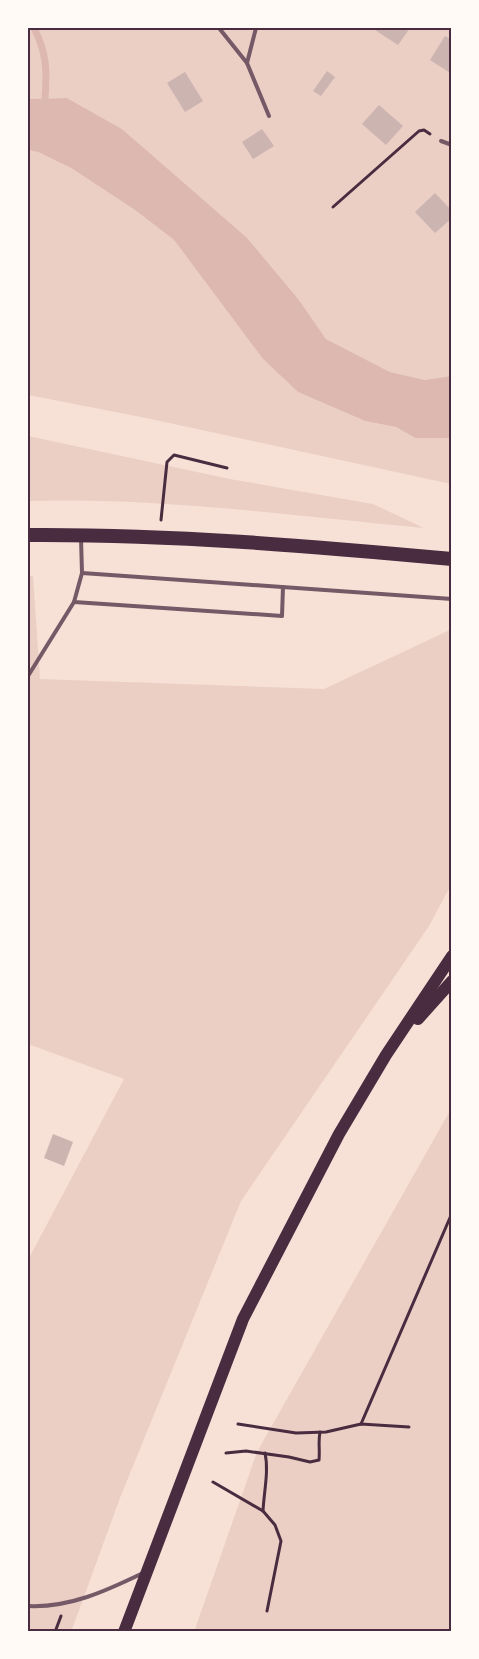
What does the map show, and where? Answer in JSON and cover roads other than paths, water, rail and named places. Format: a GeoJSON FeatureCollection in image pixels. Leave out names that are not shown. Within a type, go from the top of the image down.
{"type":"FeatureCollection","features":[{"type":"Feature","properties":{"kind":"highway"},"geometry":{"type":"LineString","coordinates":[[28,535],[160,538],[300,545],[452,559]]}},
{"type":"Feature","properties":{"kind":"main road"},"geometry":{"type":"LineString","coordinates":[[124,1632],[243,1319],[338,1134],[386,1055],[452,956]]}},
{"type":"Feature","properties":{"kind":"main road"},"geometry":{"type":"LineString","coordinates":[[386,1055],[452,981]]}},
{"type":"Feature","properties":{"kind":"lane"},"geometry":{"type":"LineString","coordinates":[[219,28],[247,63],[269,116]]}},
{"type":"Feature","properties":{"kind":"lane"},"geometry":{"type":"LineString","coordinates":[[247,63],[256,28]]}},
{"type":"Feature","properties":{"kind":"lane"},"geometry":{"type":"LineString","coordinates":[[441,141],[452,145]]}},
{"type":"Feature","properties":{"kind":"lane"},"geometry":{"type":"LineString","coordinates":[[28,676],[74,602],[82,573],[81,536]]}},
{"type":"Feature","properties":{"kind":"lane"},"geometry":{"type":"LineString","coordinates":[[82,573],[452,599]]}},
{"type":"Feature","properties":{"kind":"lane"},"geometry":{"type":"LineString","coordinates":[[74,602],[282,616],[283,587]]}},
{"type":"Feature","properties":{"kind":"lane"},"geometry":{"type":"LineString","coordinates":[[28,1606],[44,1607],[83,1599],[103,1592],[147,1570]]}},
{"type":"Feature","properties":{"kind":"waterway"},"geometry":{"type":"LineString","coordinates":[[34,28],[44,54],[45,99]]}}]}
